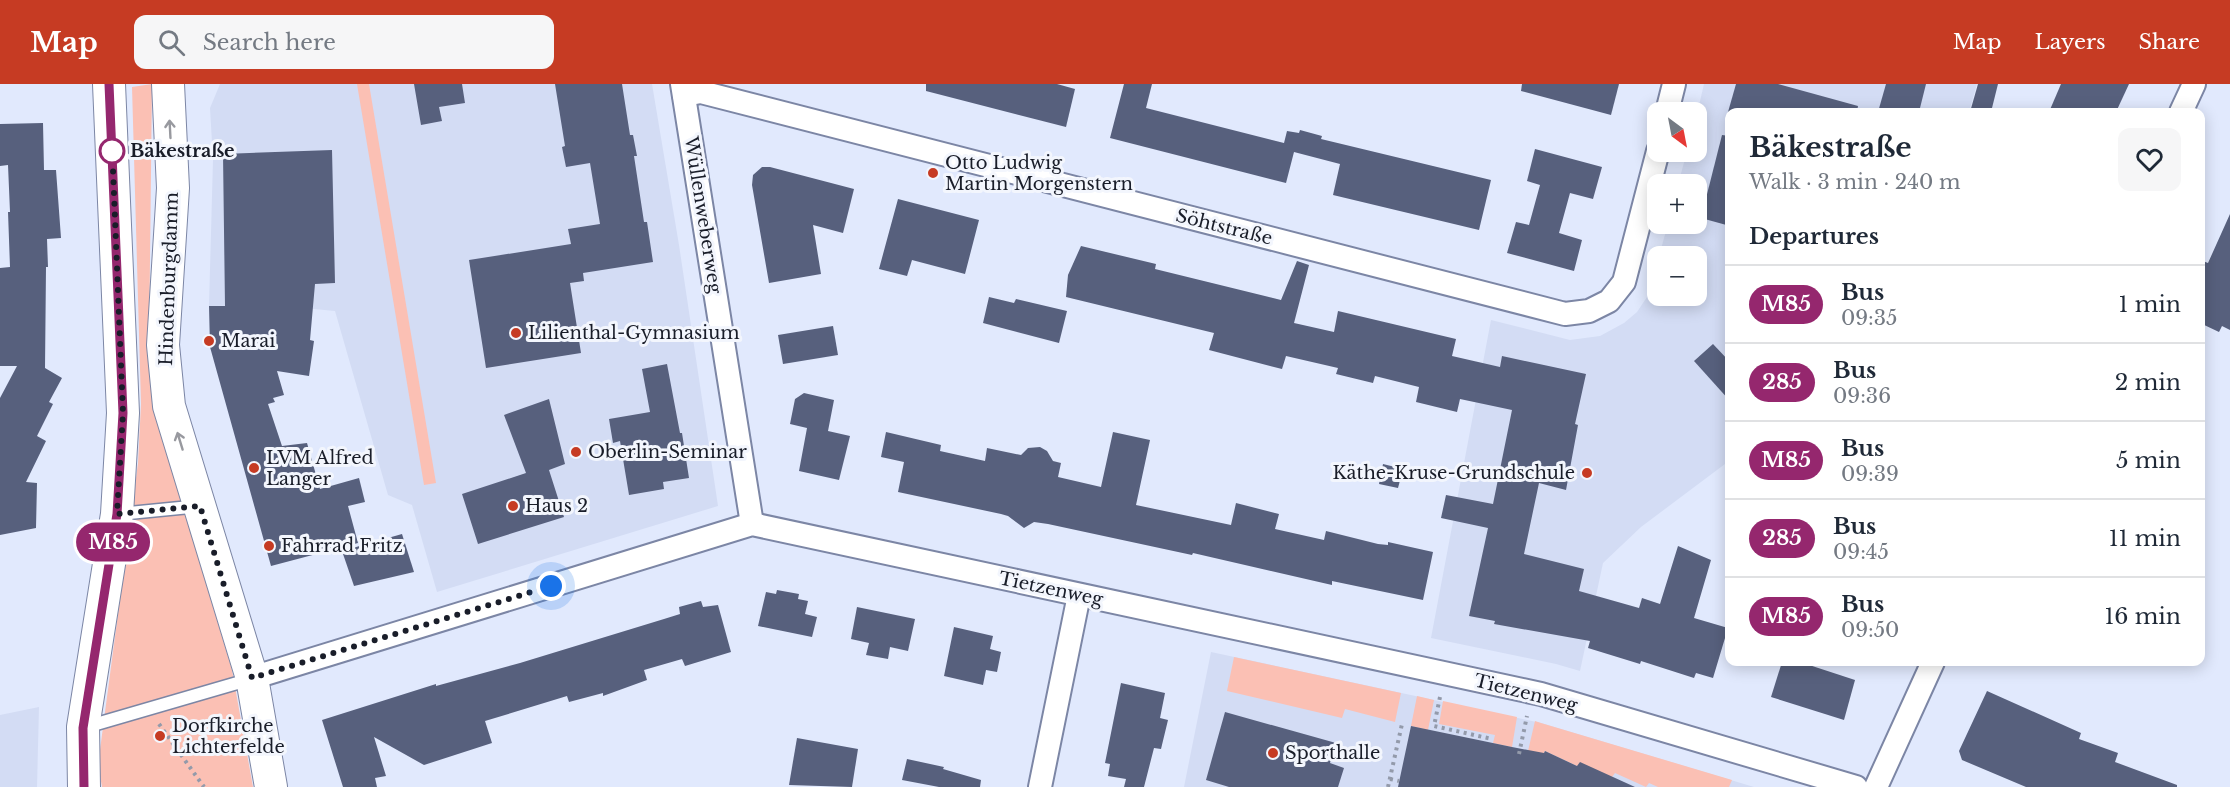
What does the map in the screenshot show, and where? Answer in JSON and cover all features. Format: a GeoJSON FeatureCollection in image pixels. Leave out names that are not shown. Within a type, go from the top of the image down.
{"type":"FeatureCollection","features":[{"type":"Feature","properties":{"kind":"main road"},"geometry":{"type":"LineString","coordinates":[[84,787],[83,728],[117,514],[123,413],[109,84]]}},
{"type":"Feature","properties":{"kind":"main road","name":"Hindenburgdamm"},"geometry":{"type":"LineString","coordinates":[[168,84],[173,188],[163,345],[170,406],[252,678],[271,787]]}},
{"type":"Feature","properties":{"kind":"street"},"geometry":{"type":"LineString","coordinates":[[1670,102],[1674,84]]}},
{"type":"Feature","properties":{"kind":"street"},"geometry":{"type":"LineString","coordinates":[[2183,108],[2194,84]]}},
{"type":"Feature","properties":{"kind":"street","name":"Söhtstraße"},"geometry":{"type":"LineString","coordinates":[[683,89],[1565,314],[1589,311],[1609,302],[1624,282],[1655,162]]}},
{"type":"Feature","properties":{"kind":"street","name":"Wüllenweberweg"},"geometry":{"type":"LineString","coordinates":[[683,89],[752,524]]}},
{"type":"Feature","properties":{"kind":"street","name":"Tietzenweg"},"geometry":{"type":"LineString","coordinates":[[252,678],[752,524],[1541,694],[1856,787]]}},
{"type":"Feature","properties":{"kind":"street"},"geometry":{"type":"LineString","coordinates":[[1040,787],[1079,595]]}},
{"type":"Feature","properties":{"kind":"street"},"geometry":{"type":"LineString","coordinates":[[1876,787],[1931,666]]}},
{"type":"Feature","properties":{"kind":"lane"},"geometry":{"type":"LineString","coordinates":[[117,514],[200,506]]}},
{"type":"Feature","properties":{"kind":"lane"},"geometry":{"type":"LineString","coordinates":[[83,728],[252,678]]}},
{"type":"Feature","properties":{"kind":"path"},"geometry":{"type":"LineString","coordinates":[[1440,697],[1434,726],[1492,739]]}},
{"type":"Feature","properties":{"kind":"path"},"geometry":{"type":"LineString","coordinates":[[148,709],[204,787]]}},
{"type":"Feature","properties":{"kind":"path"},"geometry":{"type":"LineString","coordinates":[[1519,754],[1527,716]]}},
{"type":"Feature","properties":{"kind":"path"},"geometry":{"type":"LineString","coordinates":[[1388,787],[1402,724]]}},
{"type":"Feature","properties":{"kind":"path"},"geometry":{"type":"LineString","coordinates":[[1390,779],[1400,780]]}},
{"type":"Feature","properties":{"kind":"shaded area"},"geometry":{"type":"Polygon","coordinates":[[[152,84],[149,349],[153,407],[232,670],[253,787],[102,787],[98,765],[138,463],[141,404],[132,87],[152,84]]]}},
{"type":"Feature","properties":{"kind":"shaded area","name":"Lilienthal-Gymnasium"},"geometry":{"type":"Polygon","coordinates":[[[220,84],[652,84],[718,506],[437,592],[412,505],[388,495],[335,311],[272,305],[209,306],[213,160],[210,108],[220,84]]]}},
{"type":"Feature","properties":{"kind":"shaded area"},"geometry":{"type":"Polygon","coordinates":[[[357,84],[369,84],[436,483],[424,485],[357,84]]]}},
{"type":"Feature","properties":{"kind":"shaded area","name":"Käthe-Kruse-Grundschule"},"geometry":{"type":"Polygon","coordinates":[[[1704,84],[1977,84],[1970,108],[1725,108],[1725,464],[1641,527],[1603,563],[1580,671],[1431,638],[1491,320],[1570,340],[1600,336],[1624,323],[1637,312],[1647,297],[1647,306],[1707,306],[1707,246],[1662,246],[1665,234],[1707,234],[1707,174],[1681,174],[1684,162],[1707,162],[1707,102],[1700,102],[1704,84]]]}},
{"type":"Feature","properties":{"kind":"shaded area"},"geometry":{"type":"Polygon","coordinates":[[[1211,652],[1541,723],[1754,787],[1184,787],[1211,652]]]}},
{"type":"Feature","properties":{"kind":"shaded area"},"geometry":{"type":"Polygon","coordinates":[[[1234,657],[1401,693],[1395,722],[1345,709],[1342,718],[1227,691],[1234,657]]]}},
{"type":"Feature","properties":{"kind":"shaded area"},"geometry":{"type":"Polygon","coordinates":[[[1417,696],[1434,700],[1428,730],[1411,726],[1417,696]]]}},
{"type":"Feature","properties":{"kind":"shaded area"},"geometry":{"type":"Polygon","coordinates":[[[1443,701],[1517,717],[1512,747],[1493,743],[1495,735],[1439,724],[1443,701]]]}},
{"type":"Feature","properties":{"kind":"shaded area"},"geometry":{"type":"Polygon","coordinates":[[[39,707],[37,787],[0,787],[0,715],[39,707]]]}},
{"type":"Feature","properties":{"kind":"shaded area"},"geometry":{"type":"Polygon","coordinates":[[[1535,721],[1732,780],[1729,787],[1658,787],[1649,783],[1646,787],[1615,773],[1612,777],[1577,766],[1545,751],[1542,756],[1528,751],[1535,721]]]}},
{"type":"Feature","properties":{"kind":"building"},"geometry":{"type":"Polygon","coordinates":[[[414,84],[462,84],[465,103],[439,107],[442,121],[421,125],[414,84]]]}},
{"type":"Feature","properties":{"kind":"building"},"geometry":{"type":"Polygon","coordinates":[[[555,84],[622,84],[630,135],[633,135],[637,156],[634,156],[644,222],[647,222],[653,262],[583,273],[584,281],[570,283],[581,353],[486,368],[469,260],[571,244],[568,229],[600,224],[590,163],[566,167],[555,84]]]}},
{"type":"Feature","properties":{"kind":"building"},"geometry":{"type":"Polygon","coordinates":[[[926,84],[1057,84],[1075,89],[1066,127],[926,91],[926,84]]]}},
{"type":"Feature","properties":{"kind":"building"},"geometry":{"type":"Polygon","coordinates":[[[1124,84],[1152,84],[1146,108],[1284,143],[1287,131],[1299,133],[1300,130],[1322,136],[1321,139],[1491,180],[1479,230],[1333,195],[1340,164],[1294,152],[1286,183],[1110,138],[1124,84]]]}},
{"type":"Feature","properties":{"kind":"building"},"geometry":{"type":"Polygon","coordinates":[[[1522,84],[1619,84],[1611,115],[1521,91],[1522,84]]]}},
{"type":"Feature","properties":{"kind":"building"},"geometry":{"type":"Polygon","coordinates":[[[1736,84],[1778,84],[1858,106],[1858,108],[1729,108],[1736,84]]]}},
{"type":"Feature","properties":{"kind":"building"},"geometry":{"type":"Polygon","coordinates":[[[1886,84],[1926,84],[1920,108],[1879,108],[1886,84]]]}},
{"type":"Feature","properties":{"kind":"building"},"geometry":{"type":"Polygon","coordinates":[[[1978,84],[1998,84],[1992,108],[1971,108],[1978,84]]]}},
{"type":"Feature","properties":{"kind":"building"},"geometry":{"type":"Polygon","coordinates":[[[2061,84],[2129,84],[2118,108],[2051,108],[2061,84]]]}},
{"type":"Feature","properties":{"kind":"building"},"geometry":{"type":"Polygon","coordinates":[[[43,123],[44,170],[56,170],[61,238],[47,239],[45,368],[62,378],[49,402],[53,404],[37,436],[46,441],[26,482],[37,483],[36,528],[0,535],[0,398],[17,366],[0,366],[0,268],[10,267],[8,212],[10,212],[8,165],[0,166],[0,124],[43,123]]]}},
{"type":"Feature","properties":{"kind":"building"},"geometry":{"type":"Polygon","coordinates":[[[1722,135],[1725,135],[1725,225],[1707,220],[1707,194],[1722,135]]]}},
{"type":"Feature","properties":{"kind":"building"},"geometry":{"type":"Polygon","coordinates":[[[1535,149],[1602,167],[1593,199],[1570,193],[1559,233],[1582,240],[1574,271],[1507,253],[1516,222],[1529,225],[1540,185],[1527,181],[1535,149]]]}},
{"type":"Feature","properties":{"kind":"building"},"geometry":{"type":"Polygon","coordinates":[[[332,150],[335,283],[315,284],[310,340],[314,341],[309,376],[277,371],[284,395],[273,398],[275,402],[268,404],[282,446],[307,443],[320,489],[359,478],[365,502],[348,506],[358,543],[271,566],[210,347],[209,306],[225,306],[223,154],[332,150]]]}},
{"type":"Feature","properties":{"kind":"building"},"geometry":{"type":"Polygon","coordinates":[[[762,167],[770,167],[854,189],[843,233],[813,225],[821,274],[769,283],[752,185],[753,175],[762,167]]]}},
{"type":"Feature","properties":{"kind":"building"},"geometry":{"type":"Polygon","coordinates":[[[898,199],[979,220],[965,274],[912,260],[907,276],[879,269],[898,199]]]}},
{"type":"Feature","properties":{"kind":"building"},"geometry":{"type":"Polygon","coordinates":[[[2230,214],[2230,330],[2222,326],[2219,332],[2205,325],[2205,262],[2208,263],[2230,214]]]}},
{"type":"Feature","properties":{"kind":"building"},"geometry":{"type":"Polygon","coordinates":[[[1081,246],[1156,264],[1155,269],[1281,300],[1297,261],[1309,265],[1294,323],[1334,332],[1338,311],[1456,339],[1452,356],[1500,367],[1502,356],[1586,374],[1575,424],[1578,425],[1566,490],[1539,483],[1524,554],[1584,569],[1579,591],[1639,608],[1642,598],[1660,604],[1678,546],[1711,560],[1694,618],[1725,627],[1725,638],[1713,678],[1696,673],[1694,678],[1641,661],[1640,664],[1588,648],[1590,641],[1494,624],[1495,621],[1469,616],[1488,528],[1441,518],[1446,495],[1493,504],[1512,410],[1460,399],[1457,412],[1416,402],[1419,387],[1375,376],[1373,383],[1336,374],[1338,368],[1286,356],[1282,369],[1209,350],[1214,333],[1066,297],[1068,275],[1081,246]]]}},
{"type":"Feature","properties":{"kind":"building"},"geometry":{"type":"Polygon","coordinates":[[[989,297],[1014,303],[1016,299],[1067,311],[1059,343],[983,323],[989,297]]]}},
{"type":"Feature","properties":{"kind":"building"},"geometry":{"type":"Polygon","coordinates":[[[833,326],[838,355],[783,364],[778,335],[833,326]]]}},
{"type":"Feature","properties":{"kind":"building"},"geometry":{"type":"Polygon","coordinates":[[[1713,344],[1725,357],[1725,395],[1694,361],[1713,344]]]}},
{"type":"Feature","properties":{"kind":"building"},"geometry":{"type":"Polygon","coordinates":[[[667,364],[689,478],[663,482],[664,489],[629,495],[620,441],[613,443],[609,419],[650,412],[642,369],[667,364]]]}},
{"type":"Feature","properties":{"kind":"building"},"geometry":{"type":"Polygon","coordinates":[[[804,393],[834,400],[828,431],[850,436],[839,480],[799,471],[807,428],[790,424],[795,399],[804,393]]]}},
{"type":"Feature","properties":{"kind":"building","name":"Haus 2"},"geometry":{"type":"Polygon","coordinates":[[[549,399],[565,464],[549,470],[564,517],[478,544],[462,494],[526,473],[504,415],[549,399]]]}},
{"type":"Feature","properties":{"kind":"building"},"geometry":{"type":"Polygon","coordinates":[[[886,432],[941,445],[940,451],[985,461],[987,448],[1021,455],[1028,448],[1040,447],[1047,451],[1053,461],[1061,463],[1058,477],[1101,487],[1113,432],[1150,440],[1136,505],[1231,525],[1236,503],[1279,514],[1275,529],[1324,540],[1326,531],[1378,544],[1388,545],[1388,542],[1433,552],[1423,600],[1332,581],[1332,585],[1193,553],[1192,555],[1048,524],[1034,522],[1024,528],[1008,516],[1001,514],[898,492],[904,462],[881,457],[886,432]]]}},
{"type":"Feature","properties":{"kind":"building"},"geometry":{"type":"Polygon","coordinates":[[[1383,464],[1403,469],[1398,488],[1379,484],[1383,464]]]}},
{"type":"Feature","properties":{"kind":"building"},"geometry":{"type":"Polygon","coordinates":[[[402,534],[414,572],[354,586],[342,551],[402,534]]]}},
{"type":"Feature","properties":{"kind":"building"},"geometry":{"type":"Polygon","coordinates":[[[777,590],[799,594],[798,599],[808,601],[805,614],[817,617],[812,637],[758,626],[766,592],[776,594],[777,590]]]}},
{"type":"Feature","properties":{"kind":"building"},"geometry":{"type":"Polygon","coordinates":[[[701,601],[703,607],[718,605],[731,652],[685,666],[682,659],[644,670],[647,680],[603,696],[603,693],[569,702],[567,696],[485,721],[492,743],[424,765],[374,737],[386,776],[375,778],[377,787],[343,787],[322,720],[436,684],[436,686],[520,663],[680,614],[679,607],[701,601]]]}},
{"type":"Feature","properties":{"kind":"building"},"geometry":{"type":"Polygon","coordinates":[[[857,607],[915,619],[908,651],[890,647],[888,659],[866,655],[869,643],[851,639],[857,607]]]}},
{"type":"Feature","properties":{"kind":"building"},"geometry":{"type":"Polygon","coordinates":[[[954,627],[993,636],[990,649],[1001,652],[997,672],[986,670],[983,685],[944,676],[954,627]]]}},
{"type":"Feature","properties":{"kind":"building"},"geometry":{"type":"Polygon","coordinates":[[[1781,666],[1812,666],[1855,680],[1844,720],[1771,697],[1781,666]]]}},
{"type":"Feature","properties":{"kind":"building"},"geometry":{"type":"Polygon","coordinates":[[[1121,683],[1165,693],[1160,718],[1168,720],[1161,749],[1154,748],[1144,787],[1124,787],[1126,779],[1108,776],[1110,764],[1105,763],[1121,683]]]}},
{"type":"Feature","properties":{"kind":"building"},"geometry":{"type":"Polygon","coordinates":[[[1987,691],[2081,733],[2079,739],[2118,753],[2115,762],[2177,785],[2177,787],[2026,787],[1962,760],[1959,751],[1987,691]]]}},
{"type":"Feature","properties":{"kind":"building","name":"Sporthalle"},"geometry":{"type":"Polygon","coordinates":[[[1225,712],[1336,743],[1330,763],[1344,768],[1338,787],[1229,787],[1206,780],[1225,712]]]}},
{"type":"Feature","properties":{"kind":"building"},"geometry":{"type":"Polygon","coordinates":[[[1411,726],[1544,753],[1545,751],[1577,766],[1580,762],[1635,787],[1398,787],[1411,726]]]}},
{"type":"Feature","properties":{"kind":"building"},"geometry":{"type":"Polygon","coordinates":[[[797,738],[858,749],[852,787],[789,785],[797,738]]]}},
{"type":"Feature","properties":{"kind":"building"},"geometry":{"type":"Polygon","coordinates":[[[907,759],[944,767],[943,769],[981,780],[980,787],[939,787],[902,780],[907,759]]]}},
{"type":"Feature","properties":{"kind":"bus line","name":"M85"},"geometry":{"type":"LineString","coordinates":[[84,787],[83,728],[117,514],[123,413],[109,84]]}},
{"type":"Feature","properties":{"kind":"place","name":"Bäkestraße"},"geometry":{"type":"Point","coordinates":[112,151]}},
{"type":"Feature","properties":{"kind":"place","name":"Otto Ludwig Martin Morgenstern"},"geometry":{"type":"Point","coordinates":[933,173]}},
{"type":"Feature","properties":{"kind":"place","name":"Lilienthal-Gymnasium"},"geometry":{"type":"Point","coordinates":[516,333]}},
{"type":"Feature","properties":{"kind":"place","name":"Marai"},"geometry":{"type":"Point","coordinates":[209,341]}},
{"type":"Feature","properties":{"kind":"place","name":"Oberlin-Seminar"},"geometry":{"type":"Point","coordinates":[576,452]}},
{"type":"Feature","properties":{"kind":"place","name":"LVM Alfred Langer"},"geometry":{"type":"Point","coordinates":[254,468]}},
{"type":"Feature","properties":{"kind":"place","name":"Käthe-Kruse-Grundschule"},"geometry":{"type":"Point","coordinates":[1587,473]}},
{"type":"Feature","properties":{"kind":"place","name":"Haus 2"},"geometry":{"type":"Point","coordinates":[513,506]}},
{"type":"Feature","properties":{"kind":"place","name":"Fahrrad Fritz"},"geometry":{"type":"Point","coordinates":[269,546]}},
{"type":"Feature","properties":{"kind":"place","name":"Dorfkirche Lichterfelde"},"geometry":{"type":"Point","coordinates":[160,736]}},
{"type":"Feature","properties":{"kind":"place","name":"Sporthalle"},"geometry":{"type":"Point","coordinates":[1273,753]}},
{"type":"Feature","properties":{"kind":"route"},"geometry":{"type":"LineString","coordinates":[[112,151],[112,145],[123,413],[117,514],[200,506],[252,678],[551,586]]}}]}
